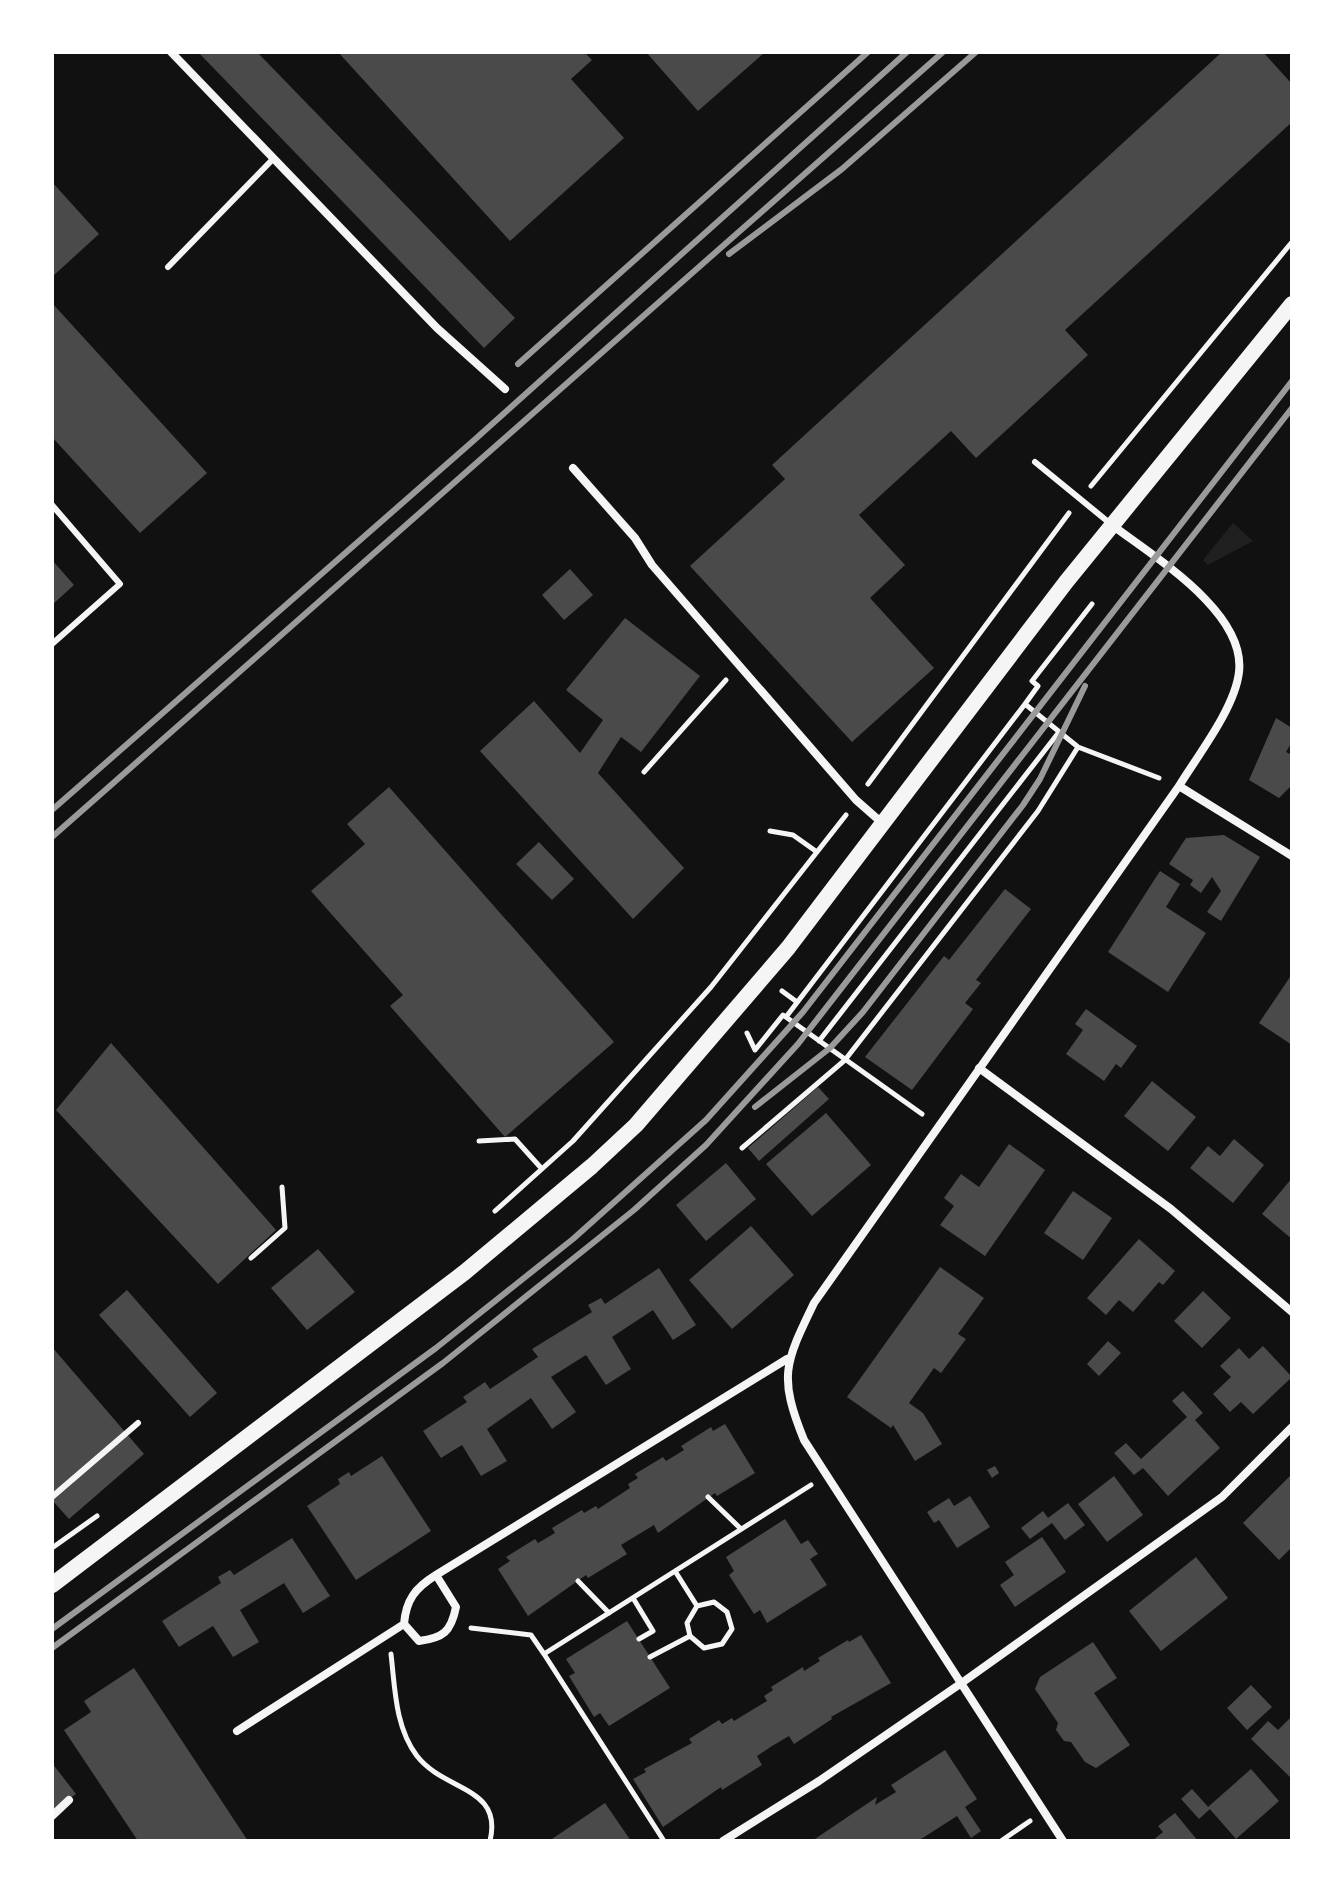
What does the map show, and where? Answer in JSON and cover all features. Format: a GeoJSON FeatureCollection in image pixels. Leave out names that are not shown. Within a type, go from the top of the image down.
{"type":"FeatureCollection","features":[{"type":"Feature","properties":{"kind":"main road"},"geometry":{"type":"LineString","coordinates":[[52,1585],[452,1282],[580,1176],[636,1125],[737,1010],[1112,525],[1292,304]]}},
{"type":"Feature","properties":{"kind":"street"},"geometry":{"type":"LineString","coordinates":[[171,52],[437,328],[505,389]]}},
{"type":"Feature","properties":{"kind":"street"},"geometry":{"type":"LineString","coordinates":[[573,468],[856,800],[881,822]]}},
{"type":"Feature","properties":{"kind":"street"},"geometry":{"type":"LineString","coordinates":[[1063,1841],[829,1474],[804,1440],[793,1414],[787,1359],[814,1303],[1179,786],[1225,710],[1239,672],[1235,640],[1205,597],[1112,525]]}},
{"type":"Feature","properties":{"kind":"street"},"geometry":{"type":"LineString","coordinates":[[1179,786],[1292,856]]}},
{"type":"Feature","properties":{"kind":"street"},"geometry":{"type":"LineString","coordinates":[[979,1068],[1171,1209],[1292,1312]]}},
{"type":"Feature","properties":{"kind":"street"},"geometry":{"type":"LineString","coordinates":[[436,1575],[456,1607],[452,1626],[440,1638],[419,1641],[404,1624],[406,1603],[422,1584],[436,1575],[787,1359]]}},
{"type":"Feature","properties":{"kind":"street"},"geometry":{"type":"LineString","coordinates":[[723,1841],[819,1781],[963,1682],[1222,1497],[1292,1427]]}},
{"type":"Feature","properties":{"kind":"street"},"geometry":{"type":"LineString","coordinates":[[237,1731],[404,1624]]}},
{"type":"Feature","properties":{"kind":"street"},"geometry":{"type":"LineString","coordinates":[[52,1816],[69,1800]]}},
{"type":"Feature","properties":{"kind":"lane"},"geometry":{"type":"LineString","coordinates":[[168,267],[273,159]]}},
{"type":"Feature","properties":{"kind":"lane"},"geometry":{"type":"LineString","coordinates":[[1035,462],[1112,525]]}},
{"type":"Feature","properties":{"kind":"lane"},"geometry":{"type":"LineString","coordinates":[[52,505],[120,584],[52,644]]}},
{"type":"Feature","properties":{"kind":"lane"},"geometry":{"type":"LineString","coordinates":[[52,1497],[138,1423]]}},
{"type":"Feature","properties":{"kind":"path"},"geometry":{"type":"LineString","coordinates":[[484,1221],[573,1141],[711,987],[817,852],[1080,499],[1292,242]]}},
{"type":"Feature","properties":{"kind":"path"},"geometry":{"type":"LineString","coordinates":[[786,1017],[1025,704],[1038,686],[1032,681],[1092,604]]}},
{"type":"Feature","properties":{"kind":"path"},"geometry":{"type":"LineString","coordinates":[[644,772],[740,664]]}},
{"type":"Feature","properties":{"kind":"path"},"geometry":{"type":"LineString","coordinates":[[1025,704],[1078,747],[1179,786]]}},
{"type":"Feature","properties":{"kind":"path"},"geometry":{"type":"LineString","coordinates":[[819,1041],[1059,732]]}},
{"type":"Feature","properties":{"kind":"path"},"geometry":{"type":"LineString","coordinates":[[742,1148],[845,1060],[1038,811],[1078,747]]}},
{"type":"Feature","properties":{"kind":"path"},"geometry":{"type":"LineString","coordinates":[[770,831],[793,835],[817,852]]}},
{"type":"Feature","properties":{"kind":"path"},"geometry":{"type":"LineString","coordinates":[[737,1010],[755,1050],[783,1015],[939,1126]]}},
{"type":"Feature","properties":{"kind":"path"},"geometry":{"type":"LineString","coordinates":[[479,1141],[515,1139],[542,1169]]}},
{"type":"Feature","properties":{"kind":"path"},"geometry":{"type":"LineString","coordinates":[[251,1258],[285,1228],[282,1187]]}},
{"type":"Feature","properties":{"kind":"path"},"geometry":{"type":"LineString","coordinates":[[544,1654],[829,1474]]}},
{"type":"Feature","properties":{"kind":"path"},"geometry":{"type":"LineString","coordinates":[[708,1497],[741,1529]]}},
{"type":"Feature","properties":{"kind":"path"},"geometry":{"type":"LineString","coordinates":[[52,1548],[100,1514]]}},
{"type":"Feature","properties":{"kind":"path"},"geometry":{"type":"LineString","coordinates":[[675,1571],[697,1606]]}},
{"type":"Feature","properties":{"kind":"path"},"geometry":{"type":"LineString","coordinates":[[578,1581],[609,1613]]}},
{"type":"Feature","properties":{"kind":"path"},"geometry":{"type":"LineString","coordinates":[[633,1598],[653,1631],[639,1639]]}},
{"type":"Feature","properties":{"kind":"path"},"geometry":{"type":"LineString","coordinates":[[714,1602],[727,1612],[732,1629],[722,1644],[704,1648],[690,1636],[687,1623],[697,1606],[714,1602]]}},
{"type":"Feature","properties":{"kind":"path"},"geometry":{"type":"LineString","coordinates":[[452,1626],[531,1635],[664,1841]]}},
{"type":"Feature","properties":{"kind":"path"},"geometry":{"type":"LineString","coordinates":[[389,1633],[399,1720],[417,1756],[449,1782],[489,1805],[494,1819],[490,1841]]}},
{"type":"Feature","properties":{"kind":"path"},"geometry":{"type":"LineString","coordinates":[[650,1657],[690,1636]]}},
{"type":"Feature","properties":{"kind":"path"},"geometry":{"type":"LineString","coordinates":[[1001,1841],[1044,1812]]}},
{"type":"Feature","properties":{"kind":"shaded area"},"geometry":{"type":"Polygon","coordinates":[[[1233,523],[1253,541],[1208,565],[1203,560],[1233,523]]]}},
{"type":"Feature","properties":{"kind":"building"},"geometry":{"type":"Polygon","coordinates":[[[198,52],[257,52],[515,318],[484,348],[198,52]]]}},
{"type":"Feature","properties":{"kind":"building"},"geometry":{"type":"Polygon","coordinates":[[[338,52],[584,52],[592,60],[571,79],[624,138],[510,241],[338,52]]]}},
{"type":"Feature","properties":{"kind":"building"},"geometry":{"type":"Polygon","coordinates":[[[646,52],[765,52],[698,111],[646,52]]]}},
{"type":"Feature","properties":{"kind":"building"},"geometry":{"type":"Polygon","coordinates":[[[1222,52],[1263,52],[1292,84],[1292,122],[1065,330],[1088,355],[976,458],[951,431],[859,515],[905,565],[870,598],[934,668],[852,742],[690,566],[785,479],[772,465],[1222,52]]]}},
{"type":"Feature","properties":{"kind":"building"},"geometry":{"type":"Polygon","coordinates":[[[52,182],[99,234],[52,277],[52,182]]]}},
{"type":"Feature","properties":{"kind":"building"},"geometry":{"type":"Polygon","coordinates":[[[52,303],[207,473],[140,533],[52,437],[52,303]]]}},
{"type":"Feature","properties":{"kind":"building"},"geometry":{"type":"Polygon","coordinates":[[[52,560],[74,585],[52,605],[52,560]]]}},
{"type":"Feature","properties":{"kind":"building"},"geometry":{"type":"Polygon","coordinates":[[[570,569],[593,595],[564,620],[542,595],[570,569]]]}},
{"type":"Feature","properties":{"kind":"building"},"geometry":{"type":"Polygon","coordinates":[[[625,618],[700,676],[641,752],[621,737],[598,773],[684,868],[633,919],[480,751],[534,701],[580,753],[603,720],[566,690],[625,618]]]}},
{"type":"Feature","properties":{"kind":"building"},"geometry":{"type":"Polygon","coordinates":[[[1276,718],[1292,728],[1292,742],[1286,752],[1292,755],[1292,785],[1279,798],[1249,780],[1276,718]]]}},
{"type":"Feature","properties":{"kind":"building"},"geometry":{"type":"Polygon","coordinates":[[[389,787],[614,1042],[505,1137],[390,1006],[403,995],[311,891],[365,844],[347,824],[389,787]]]}},
{"type":"Feature","properties":{"kind":"building"},"geometry":{"type":"Polygon","coordinates":[[[1224,835],[1260,857],[1221,921],[1207,912],[1221,891],[1212,877],[1201,893],[1190,885],[1193,880],[1169,864],[1186,838],[1224,835]]]}},
{"type":"Feature","properties":{"kind":"building"},"geometry":{"type":"Polygon","coordinates":[[[539,842],[574,879],[552,900],[516,864],[539,842]]]}},
{"type":"Feature","properties":{"kind":"building"},"geometry":{"type":"Polygon","coordinates":[[[1160,871],[1180,884],[1166,907],[1206,933],[1168,992],[1108,952],[1160,871]]]}},
{"type":"Feature","properties":{"kind":"building"},"geometry":{"type":"Polygon","coordinates":[[[1005,889],[1031,909],[976,980],[981,983],[965,1003],[973,1009],[912,1090],[865,1057],[944,956],[949,960],[1005,889]]]}},
{"type":"Feature","properties":{"kind":"building"},"geometry":{"type":"Polygon","coordinates":[[[1292,974],[1292,1045],[1259,1023],[1292,974]]]}},
{"type":"Feature","properties":{"kind":"building"},"geometry":{"type":"Polygon","coordinates":[[[1086,1009],[1137,1046],[1121,1068],[1116,1064],[1104,1081],[1066,1054],[1083,1030],[1075,1024],[1086,1009]]]}},
{"type":"Feature","properties":{"kind":"building"},"geometry":{"type":"Polygon","coordinates":[[[111,1043],[276,1230],[218,1284],[56,1110],[111,1043]]]}},
{"type":"Feature","properties":{"kind":"building"},"geometry":{"type":"Polygon","coordinates":[[[1152,1081],[1196,1117],[1168,1151],[1124,1116],[1152,1081]]]}},
{"type":"Feature","properties":{"kind":"building"},"geometry":{"type":"Polygon","coordinates":[[[818,1087],[829,1099],[759,1161],[748,1148],[818,1087]]]}},
{"type":"Feature","properties":{"kind":"building"},"geometry":{"type":"Polygon","coordinates":[[[826,1113],[871,1165],[812,1216],[766,1164],[826,1113]]]}},
{"type":"Feature","properties":{"kind":"building"},"geometry":{"type":"Polygon","coordinates":[[[1234,1139],[1264,1165],[1233,1203],[1190,1168],[1208,1146],[1220,1156],[1234,1139]]]}},
{"type":"Feature","properties":{"kind":"building"},"geometry":{"type":"Polygon","coordinates":[[[1009,1144],[1045,1170],[985,1256],[940,1225],[954,1206],[944,1198],[961,1174],[979,1187],[1009,1144]]]}},
{"type":"Feature","properties":{"kind":"building"},"geometry":{"type":"Polygon","coordinates":[[[726,1163],[756,1199],[706,1241],[676,1205],[726,1163]]]}},
{"type":"Feature","properties":{"kind":"building"},"geometry":{"type":"Polygon","coordinates":[[[1292,1178],[1292,1239],[1262,1214],[1292,1178]]]}},
{"type":"Feature","properties":{"kind":"building"},"geometry":{"type":"Polygon","coordinates":[[[1073,1191],[1112,1218],[1083,1260],[1044,1233],[1073,1191]]]}},
{"type":"Feature","properties":{"kind":"building"},"geometry":{"type":"Polygon","coordinates":[[[751,1226],[794,1275],[732,1329],[689,1280],[751,1226]]]}},
{"type":"Feature","properties":{"kind":"building"},"geometry":{"type":"Polygon","coordinates":[[[1139,1239],[1175,1271],[1163,1285],[1159,1282],[1133,1312],[1119,1300],[1106,1315],[1087,1298],[1139,1239]]]}},
{"type":"Feature","properties":{"kind":"building"},"geometry":{"type":"Polygon","coordinates":[[[318,1249],[355,1292],[307,1330],[271,1288],[318,1249]]]}},
{"type":"Feature","properties":{"kind":"building"},"geometry":{"type":"Polygon","coordinates":[[[940,1267],[984,1298],[958,1334],[966,1339],[941,1373],[934,1368],[909,1403],[923,1413],[942,1444],[915,1461],[893,1425],[891,1428],[847,1397],[940,1267]]]}},
{"type":"Feature","properties":{"kind":"building"},"geometry":{"type":"Polygon","coordinates":[[[659,1268],[696,1325],[673,1340],[653,1310],[612,1337],[631,1369],[606,1385],[586,1355],[551,1377],[576,1412],[552,1429],[531,1398],[487,1429],[507,1461],[481,1476],[462,1445],[441,1458],[423,1431],[467,1402],[463,1397],[485,1382],[490,1389],[538,1357],[532,1349],[592,1312],[588,1305],[601,1298],[605,1304],[659,1268]]]}},
{"type":"Feature","properties":{"kind":"building"},"geometry":{"type":"Polygon","coordinates":[[[127,1290],[217,1393],[190,1417],[99,1315],[127,1290]]]}},
{"type":"Feature","properties":{"kind":"building"},"geometry":{"type":"Polygon","coordinates":[[[1203,1291],[1231,1318],[1202,1348],[1174,1321],[1203,1291]]]}},
{"type":"Feature","properties":{"kind":"building"},"geometry":{"type":"Polygon","coordinates":[[[1108,1341],[1121,1353],[1099,1376],[1087,1364],[1108,1341]]]}},
{"type":"Feature","properties":{"kind":"building"},"geometry":{"type":"Polygon","coordinates":[[[1263,1346],[1292,1377],[1253,1414],[1241,1402],[1230,1412],[1213,1394],[1231,1377],[1220,1366],[1239,1348],[1249,1359],[1263,1346]]]}},
{"type":"Feature","properties":{"kind":"building"},"geometry":{"type":"Polygon","coordinates":[[[52,1347],[144,1454],[69,1519],[52,1500],[52,1347]]]}},
{"type":"Feature","properties":{"kind":"building"},"geometry":{"type":"Polygon","coordinates":[[[1183,1391],[1203,1413],[1195,1420],[1220,1448],[1168,1496],[1143,1468],[1134,1475],[1114,1453],[1126,1443],[1141,1459],[1187,1417],[1172,1401],[1183,1391]]]}},
{"type":"Feature","properties":{"kind":"building"},"geometry":{"type":"Polygon","coordinates":[[[725,1424],[755,1473],[717,1496],[715,1493],[658,1533],[654,1525],[621,1545],[627,1554],[588,1578],[586,1575],[528,1616],[498,1569],[510,1561],[506,1557],[535,1539],[538,1543],[555,1533],[552,1528],[582,1510],[584,1513],[596,1506],[598,1509],[630,1488],[628,1484],[638,1478],[635,1474],[663,1457],[666,1461],[684,1450],[681,1446],[711,1427],[713,1431],[725,1424]]]}},
{"type":"Feature","properties":{"kind":"building"},"geometry":{"type":"Polygon","coordinates":[[[382,1456],[431,1531],[356,1580],[307,1506],[340,1484],[338,1479],[349,1472],[351,1476],[382,1456]]]}},
{"type":"Feature","properties":{"kind":"building"},"geometry":{"type":"Polygon","coordinates":[[[995,1466],[999,1473],[992,1478],[987,1470],[995,1466]]]}},
{"type":"Feature","properties":{"kind":"building"},"geometry":{"type":"Polygon","coordinates":[[[1292,1474],[1292,1547],[1279,1560],[1243,1523],[1292,1474]]]}},
{"type":"Feature","properties":{"kind":"building"},"geometry":{"type":"Polygon","coordinates":[[[1114,1476],[1143,1515],[1107,1542],[1078,1504],[1114,1476]]]}},
{"type":"Feature","properties":{"kind":"building"},"geometry":{"type":"Polygon","coordinates":[[[970,1496],[990,1527],[957,1548],[939,1520],[934,1523],[927,1512],[949,1498],[954,1506],[970,1496]]]}},
{"type":"Feature","properties":{"kind":"building"},"geometry":{"type":"Polygon","coordinates":[[[1068,1503],[1085,1525],[1065,1540],[1052,1523],[1030,1539],[1021,1528],[1043,1511],[1048,1518],[1068,1503]]]}},
{"type":"Feature","properties":{"kind":"building"},"geometry":{"type":"Polygon","coordinates":[[[785,1519],[801,1544],[808,1540],[818,1554],[810,1559],[827,1585],[767,1623],[760,1610],[754,1614],[729,1575],[734,1571],[726,1557],[785,1519]]]}},
{"type":"Feature","properties":{"kind":"building"},"geometry":{"type":"Polygon","coordinates":[[[1042,1537],[1066,1572],[1015,1607],[1000,1585],[1014,1575],[1005,1562],[1042,1537]]]}},
{"type":"Feature","properties":{"kind":"building"},"geometry":{"type":"Polygon","coordinates":[[[292,1538],[330,1596],[303,1613],[284,1583],[240,1610],[259,1642],[233,1657],[213,1626],[179,1647],[162,1621],[221,1583],[218,1577],[230,1570],[234,1575],[292,1538]]]}},
{"type":"Feature","properties":{"kind":"building"},"geometry":{"type":"Polygon","coordinates":[[[1196,1557],[1228,1598],[1161,1651],[1129,1611],[1196,1557]]]}},
{"type":"Feature","properties":{"kind":"building"},"geometry":{"type":"Polygon","coordinates":[[[627,1621],[670,1688],[609,1726],[600,1713],[594,1717],[569,1676],[575,1673],[566,1659],[627,1621]]]}},
{"type":"Feature","properties":{"kind":"building"},"geometry":{"type":"Polygon","coordinates":[[[861,1635],[891,1683],[831,1717],[794,1744],[789,1736],[772,1746],[757,1756],[762,1765],[722,1790],[721,1787],[663,1827],[633,1779],[646,1772],[644,1769],[692,1743],[689,1739],[719,1720],[722,1724],[732,1718],[734,1721],[767,1701],[764,1696],[773,1690],[771,1687],[803,1667],[804,1671],[820,1661],[818,1658],[861,1635]]]}},
{"type":"Feature","properties":{"kind":"building"},"geometry":{"type":"Polygon","coordinates":[[[1093,1642],[1117,1678],[1094,1693],[1130,1745],[1096,1768],[1085,1762],[1071,1742],[1064,1741],[1056,1730],[1058,1723],[1035,1689],[1040,1677],[1093,1642]]]}},
{"type":"Feature","properties":{"kind":"building"},"geometry":{"type":"Polygon","coordinates":[[[134,1668],[248,1841],[138,1841],[64,1730],[91,1712],[84,1701],[134,1668]]]}},
{"type":"Feature","properties":{"kind":"building"},"geometry":{"type":"Polygon","coordinates":[[[1251,1685],[1272,1707],[1247,1730],[1227,1708],[1251,1685]]]}},
{"type":"Feature","properties":{"kind":"building"},"geometry":{"type":"Polygon","coordinates":[[[1292,1716],[1292,1779],[1251,1739],[1268,1721],[1278,1730],[1292,1716]]]}},
{"type":"Feature","properties":{"kind":"building"},"geometry":{"type":"Polygon","coordinates":[[[945,1750],[977,1799],[965,1807],[981,1831],[971,1838],[957,1816],[918,1841],[812,1841],[877,1797],[875,1805],[896,1792],[891,1785],[945,1750]]]}},
{"type":"Feature","properties":{"kind":"building"},"geometry":{"type":"Polygon","coordinates":[[[52,1763],[76,1794],[52,1811],[52,1763]]]}},
{"type":"Feature","properties":{"kind":"building"},"geometry":{"type":"Polygon","coordinates":[[[1251,1769],[1279,1801],[1236,1839],[1208,1807],[1251,1769]]]}},
{"type":"Feature","properties":{"kind":"building"},"geometry":{"type":"Polygon","coordinates":[[[1192,1789],[1210,1809],[1199,1819],[1181,1799],[1192,1789]]]}},
{"type":"Feature","properties":{"kind":"building"},"geometry":{"type":"Polygon","coordinates":[[[605,1803],[631,1841],[549,1841],[605,1803]]]}},
{"type":"Feature","properties":{"kind":"building"},"geometry":{"type":"Polygon","coordinates":[[[1175,1813],[1198,1841],[1152,1841],[1163,1832],[1158,1826],[1175,1813]]]}},
{"type":"Feature","properties":{"kind":"railway"},"geometry":{"type":"LineString","coordinates":[[518,364],[868,52]]}},
{"type":"Feature","properties":{"kind":"railway"},"geometry":{"type":"LineString","coordinates":[[52,810],[472,442],[907,52]]}},
{"type":"Feature","properties":{"kind":"railway"},"geometry":{"type":"LineString","coordinates":[[52,837],[943,52]]}},
{"type":"Feature","properties":{"kind":"railway"},"geometry":{"type":"LineString","coordinates":[[729,254],[842,169],[976,52]]}},
{"type":"Feature","properties":{"kind":"railway"},"geometry":{"type":"LineString","coordinates":[[52,1629],[436,1348],[573,1239],[706,1120],[803,1012],[1292,381]]}},
{"type":"Feature","properties":{"kind":"railway"},"geometry":{"type":"LineString","coordinates":[[52,1648],[443,1363],[634,1210],[706,1145],[798,1044],[1292,408]]}},
{"type":"Feature","properties":{"kind":"railway"},"geometry":{"type":"LineString","coordinates":[[755,1107],[830,1048],[863,1012],[1023,805],[1040,779],[1085,686]]}}]}
